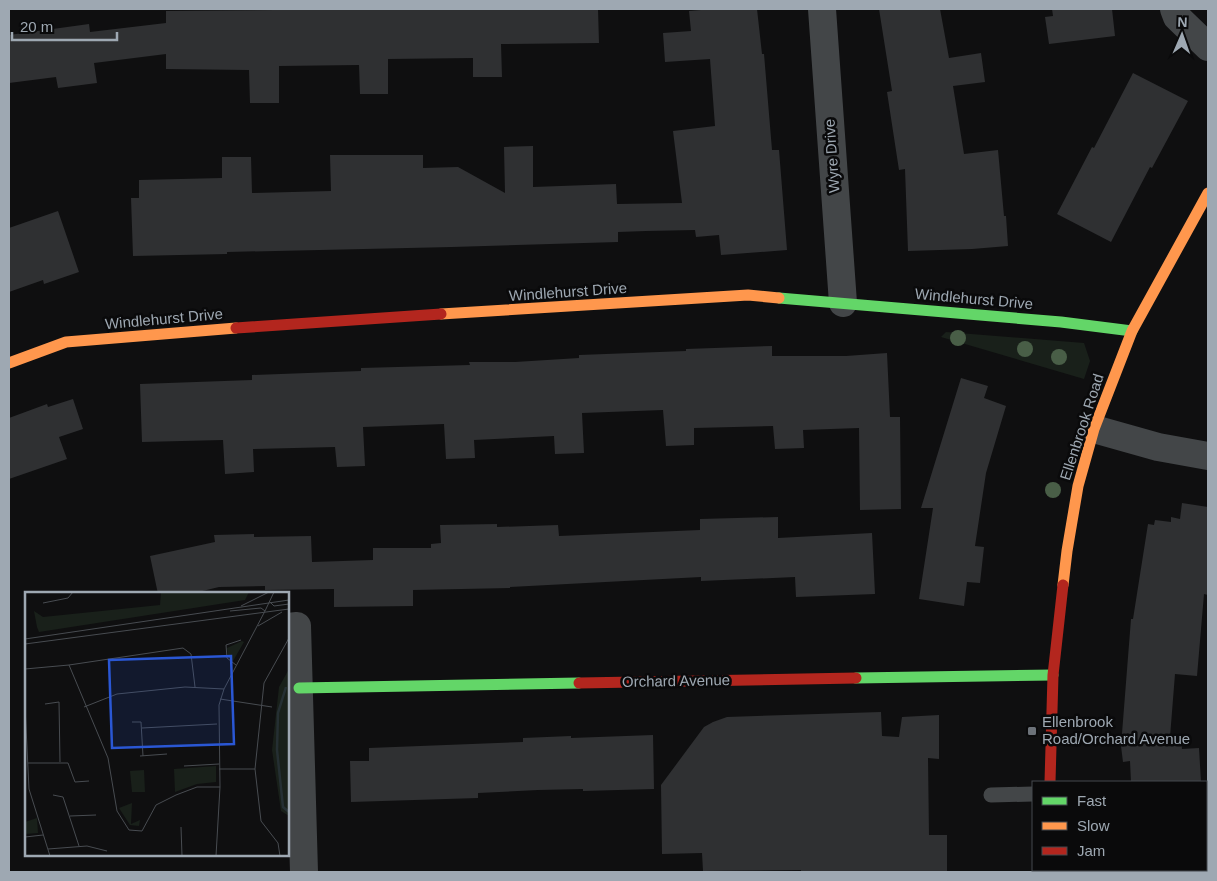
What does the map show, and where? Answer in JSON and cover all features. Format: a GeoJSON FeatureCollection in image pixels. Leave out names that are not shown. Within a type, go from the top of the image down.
{"type":"FeatureCollection","features":[{"type":"Feature","properties":{"kind":"street","name":"Wyre Drive"},"geometry":{"type":"LineString","coordinates":[[822,9],[843,303]]}},
{"type":"Feature","properties":{"kind":"street"},"geometry":{"type":"LineString","coordinates":[[1174,9],[1177,17],[1208,47]]}},
{"type":"Feature","properties":{"kind":"street","name":"Ellenbrook Road"},"geometry":{"type":"LineString","coordinates":[[1050,781],[1053,675],[1070,533],[1078,486],[1094,429],[1132,331],[1208,193]]}},
{"type":"Feature","properties":{"kind":"street","name":"Windlehurst Drive"},"geometry":{"type":"LineString","coordinates":[[9,363],[66,342],[286,324],[748,296],[1060,322],[1132,331]]}},
{"type":"Feature","properties":{"kind":"street"},"geometry":{"type":"LineString","coordinates":[[1094,429],[1158,447],[1208,456]]}},
{"type":"Feature","properties":{"kind":"street"},"geometry":{"type":"LineString","coordinates":[[289,627],[297,626],[304,872]]}},
{"type":"Feature","properties":{"kind":"street","name":"Orchard Avenue"},"geometry":{"type":"LineString","coordinates":[[299,688],[1053,675]]}},
{"type":"Feature","properties":{"kind":"lane"},"geometry":{"type":"LineString","coordinates":[[992,795],[1032,794]]}},
{"type":"Feature","properties":{"kind":"shaded area"},"geometry":{"type":"Polygon","coordinates":[[[946,332],[1084,343],[1090,361],[1084,379],[941,337],[946,332]]]}},
{"type":"Feature","properties":{"kind":"building"},"geometry":{"type":"Polygon","coordinates":[[[598,9],[599,43],[501,44],[502,77],[473,77],[473,58],[388,59],[388,94],[360,94],[359,65],[279,66],[279,103],[250,103],[249,70],[166,69],[166,54],[94,63],[97,83],[58,88],[56,77],[9,83],[9,35],[89,24],[90,32],[166,23],[166,11],[598,9]]]}},
{"type":"Feature","properties":{"kind":"building"},"geometry":{"type":"Polygon","coordinates":[[[757,9],[762,54],[764,54],[772,150],[779,150],[787,250],[721,255],[719,235],[696,237],[695,230],[618,232],[618,242],[133,256],[131,198],[139,198],[139,180],[222,178],[222,157],[251,157],[252,193],[331,191],[330,155],[423,155],[423,168],[458,167],[505,193],[504,147],[533,146],[533,187],[616,184],[617,204],[682,203],[673,131],[715,126],[710,59],[665,62],[663,33],[691,31],[689,11],[757,9]]]}},
{"type":"Feature","properties":{"kind":"building"},"geometry":{"type":"Polygon","coordinates":[[[879,9],[940,9],[949,58],[981,53],[985,82],[953,86],[964,154],[998,150],[1008,246],[908,251],[905,169],[899,170],[887,92],[892,91],[879,9]]]}},
{"type":"Feature","properties":{"kind":"building"},"geometry":{"type":"Polygon","coordinates":[[[1052,9],[1112,9],[1115,36],[1049,44],[1045,17],[1053,16],[1052,9]]]}},
{"type":"Feature","properties":{"kind":"building"},"geometry":{"type":"Polygon","coordinates":[[[1133,73],[1188,101],[1152,168],[1150,167],[1111,242],[1057,214],[1133,73]]]}},
{"type":"Feature","properties":{"kind":"building"},"geometry":{"type":"Polygon","coordinates":[[[58,211],[79,272],[44,284],[43,280],[9,292],[9,228],[58,211]]]}},
{"type":"Feature","properties":{"kind":"building"},"geometry":{"type":"Polygon","coordinates":[[[772,346],[772,356],[846,356],[887,353],[890,417],[900,417],[901,509],[860,510],[859,428],[803,430],[804,448],[775,449],[773,426],[694,428],[694,445],[666,446],[663,410],[582,413],[584,453],[555,454],[554,436],[474,440],[475,458],[446,459],[444,424],[363,427],[365,466],[337,467],[335,447],[253,449],[254,472],[225,474],[223,440],[142,442],[140,384],[252,380],[252,375],[361,371],[361,368],[470,365],[469,362],[515,362],[579,358],[579,355],[772,346]]]}},
{"type":"Feature","properties":{"kind":"building"},"geometry":{"type":"Polygon","coordinates":[[[961,378],[988,386],[984,398],[1006,406],[986,473],[975,546],[984,547],[980,583],[967,582],[964,606],[919,599],[933,508],[921,508],[961,378]]]}},
{"type":"Feature","properties":{"kind":"building"},"geometry":{"type":"Polygon","coordinates":[[[73,399],[83,429],[59,437],[67,459],[9,479],[9,418],[47,404],[48,407],[73,399]]]}},
{"type":"Feature","properties":{"kind":"building"},"geometry":{"type":"Polygon","coordinates":[[[1182,503],[1208,507],[1208,595],[1204,594],[1197,676],[1175,674],[1170,737],[1181,737],[1182,749],[1199,748],[1201,781],[1131,781],[1130,761],[1123,762],[1121,746],[1131,619],[1133,619],[1148,524],[1154,525],[1155,520],[1171,522],[1171,517],[1180,519],[1182,503]]]}},
{"type":"Feature","properties":{"kind":"building"},"geometry":{"type":"Polygon","coordinates":[[[778,517],[778,538],[872,533],[875,594],[796,597],[795,577],[701,581],[701,577],[510,588],[413,590],[413,606],[334,607],[334,589],[265,590],[265,586],[219,587],[198,592],[158,592],[150,556],[215,542],[214,535],[254,534],[254,537],[311,536],[312,562],[373,560],[373,548],[431,548],[431,544],[441,543],[440,525],[497,524],[497,527],[558,525],[559,536],[700,530],[700,519],[778,517]]]}},
{"type":"Feature","properties":{"kind":"building"},"geometry":{"type":"Polygon","coordinates":[[[881,712],[882,736],[899,737],[902,717],[939,715],[939,759],[928,758],[929,835],[947,835],[947,872],[703,871],[702,853],[662,854],[661,785],[704,727],[727,717],[881,712]]]}},
{"type":"Feature","properties":{"kind":"building"},"geometry":{"type":"Polygon","coordinates":[[[653,735],[654,789],[538,790],[478,793],[478,798],[351,802],[350,761],[369,761],[369,748],[523,742],[523,738],[653,735]]]}},
{"type":"Feature","properties":{"kind":"traffic: fast"},"geometry":{"type":"LineString","coordinates":[[779,298],[1061,322],[1132,331]]}},
{"type":"Feature","properties":{"kind":"traffic: fast"},"geometry":{"type":"LineString","coordinates":[[856,678],[1053,675]]}},
{"type":"Feature","properties":{"kind":"traffic: fast"},"geometry":{"type":"LineString","coordinates":[[299,688],[579,683]]}},
{"type":"Feature","properties":{"kind":"traffic: slow"},"geometry":{"type":"LineString","coordinates":[[1063,585],[1078,486],[1094,429],[1132,331],[1208,193]]}},
{"type":"Feature","properties":{"kind":"traffic: slow"},"geometry":{"type":"LineString","coordinates":[[441,314],[748,295],[779,298]]}},
{"type":"Feature","properties":{"kind":"traffic: slow"},"geometry":{"type":"LineString","coordinates":[[9,363],[66,342],[236,328]]}},
{"type":"Feature","properties":{"kind":"traffic: jam"},"geometry":{"type":"LineString","coordinates":[[236,328],[441,314]]}},
{"type":"Feature","properties":{"kind":"traffic: jam"},"geometry":{"type":"LineString","coordinates":[[1050,781],[1053,675],[1063,585]]}},
{"type":"Feature","properties":{"kind":"traffic: jam"},"geometry":{"type":"LineString","coordinates":[[579,683],[856,678]]}},
{"type":"Feature","properties":{"kind":"place","name":"Ellenbrook Road/Orchard Avenue"},"geometry":{"type":"Point","coordinates":[1032,731]}}]}
